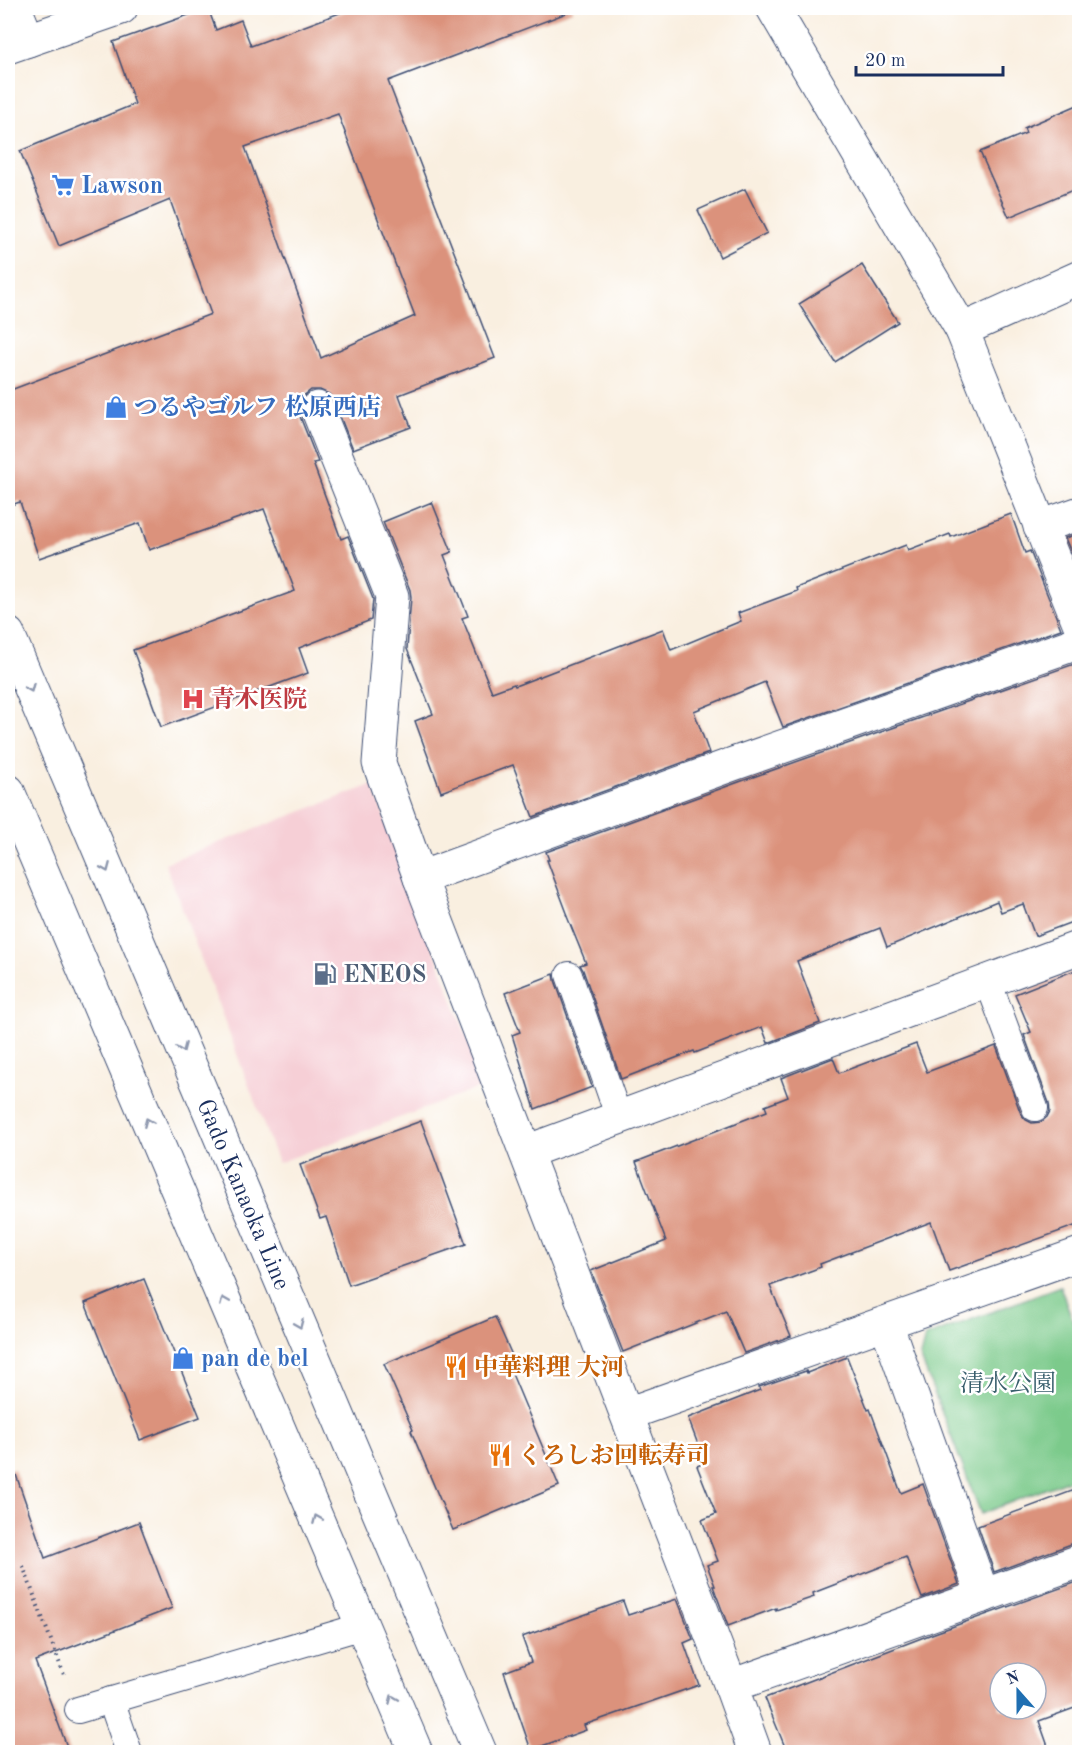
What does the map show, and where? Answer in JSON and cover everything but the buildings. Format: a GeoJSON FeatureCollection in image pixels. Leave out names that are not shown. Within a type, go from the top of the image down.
{"type":"FeatureCollection","features":[{"type":"Feature","properties":{"kind":"street"},"geometry":{"type":"LineString","coordinates":[[15,8],[18,43],[121,8]]}},
{"type":"Feature","properties":{"kind":"street"},"geometry":{"type":"LineString","coordinates":[[773,8],[962,330],[1080,625]]}},
{"type":"Feature","properties":{"kind":"street"},"geometry":{"type":"LineString","coordinates":[[962,330],[1080,276]]}},
{"type":"Feature","properties":{"kind":"street"},"geometry":{"type":"LineString","coordinates":[[317,408],[392,596],[379,763],[420,878],[755,1752]]}},
{"type":"Feature","properties":{"kind":"street"},"geometry":{"type":"LineString","coordinates":[[1041,527],[1080,513]]}},
{"type":"Feature","properties":{"kind":"street","name":"Gado Kanaoka Line"},"geometry":{"type":"LineString","coordinates":[[8,634],[480,1752]]}},
{"type":"Feature","properties":{"kind":"street"},"geometry":{"type":"LineString","coordinates":[[420,878],[744,760],[1080,642]]}},
{"type":"Feature","properties":{"kind":"street"},"geometry":{"type":"LineString","coordinates":[[8,791],[15,827],[416,1752]]}},
{"type":"Feature","properties":{"kind":"street"},"geometry":{"type":"LineString","coordinates":[[526,1152],[1080,947]]}},
{"type":"Feature","properties":{"kind":"street"},"geometry":{"type":"LineString","coordinates":[[627,1414],[1080,1254]]}},
{"type":"Feature","properties":{"kind":"street"},"geometry":{"type":"LineString","coordinates":[[886,1323],[983,1596]]}},
{"type":"Feature","properties":{"kind":"street"},"geometry":{"type":"LineString","coordinates":[[731,1686],[1080,1562]]}},
{"type":"Feature","properties":{"kind":"lane"},"geometry":{"type":"LineString","coordinates":[[569,975],[619,1118]]}},
{"type":"Feature","properties":{"kind":"lane"},"geometry":{"type":"LineString","coordinates":[[988,981],[1035,1108]]}},
{"type":"Feature","properties":{"kind":"lane"},"geometry":{"type":"LineString","coordinates":[[78,1710],[363,1626]]}},
{"type":"Feature","properties":{"kind":"lane"},"geometry":{"type":"LineString","coordinates":[[111,1700],[129,1752]]}},
{"type":"Feature","properties":{"kind":"path"},"geometry":{"type":"LineString","coordinates":[[23,1566],[78,1710]]}},
{"type":"Feature","properties":{"kind":"shaded area","name":"ENEOS"},"geometry":{"type":"Polygon","coordinates":[[[372,785],[485,1086],[278,1163],[165,863],[372,785]]]}},
{"type":"Feature","properties":{"kind":"green space","name":"清水公園"},"geometry":{"type":"Polygon","coordinates":[[[1060,1286],[1079,1337],[1079,1476],[981,1514],[920,1356],[925,1337],[1060,1286]]]}},
{"type":"Feature","properties":{"kind":"place","name":"Lawson"},"geometry":{"type":"Point","coordinates":[63,185]}},
{"type":"Feature","properties":{"kind":"place","name":"つるやゴルフ 松原西店"},"geometry":{"type":"Point","coordinates":[116,407]}},
{"type":"Feature","properties":{"kind":"place","name":"青木医院"},"geometry":{"type":"Point","coordinates":[193,699]}},
{"type":"Feature","properties":{"kind":"place","name":"ENEOS"},"geometry":{"type":"Point","coordinates":[325,974]}},
{"type":"Feature","properties":{"kind":"place","name":"pan de bel"},"geometry":{"type":"Point","coordinates":[183,1358]}},
{"type":"Feature","properties":{"kind":"place","name":"中華料理 大河"},"geometry":{"type":"Point","coordinates":[456,1367]}},
{"type":"Feature","properties":{"kind":"place","name":"くろしお回転寿司"},"geometry":{"type":"Point","coordinates":[500,1455]}}]}
